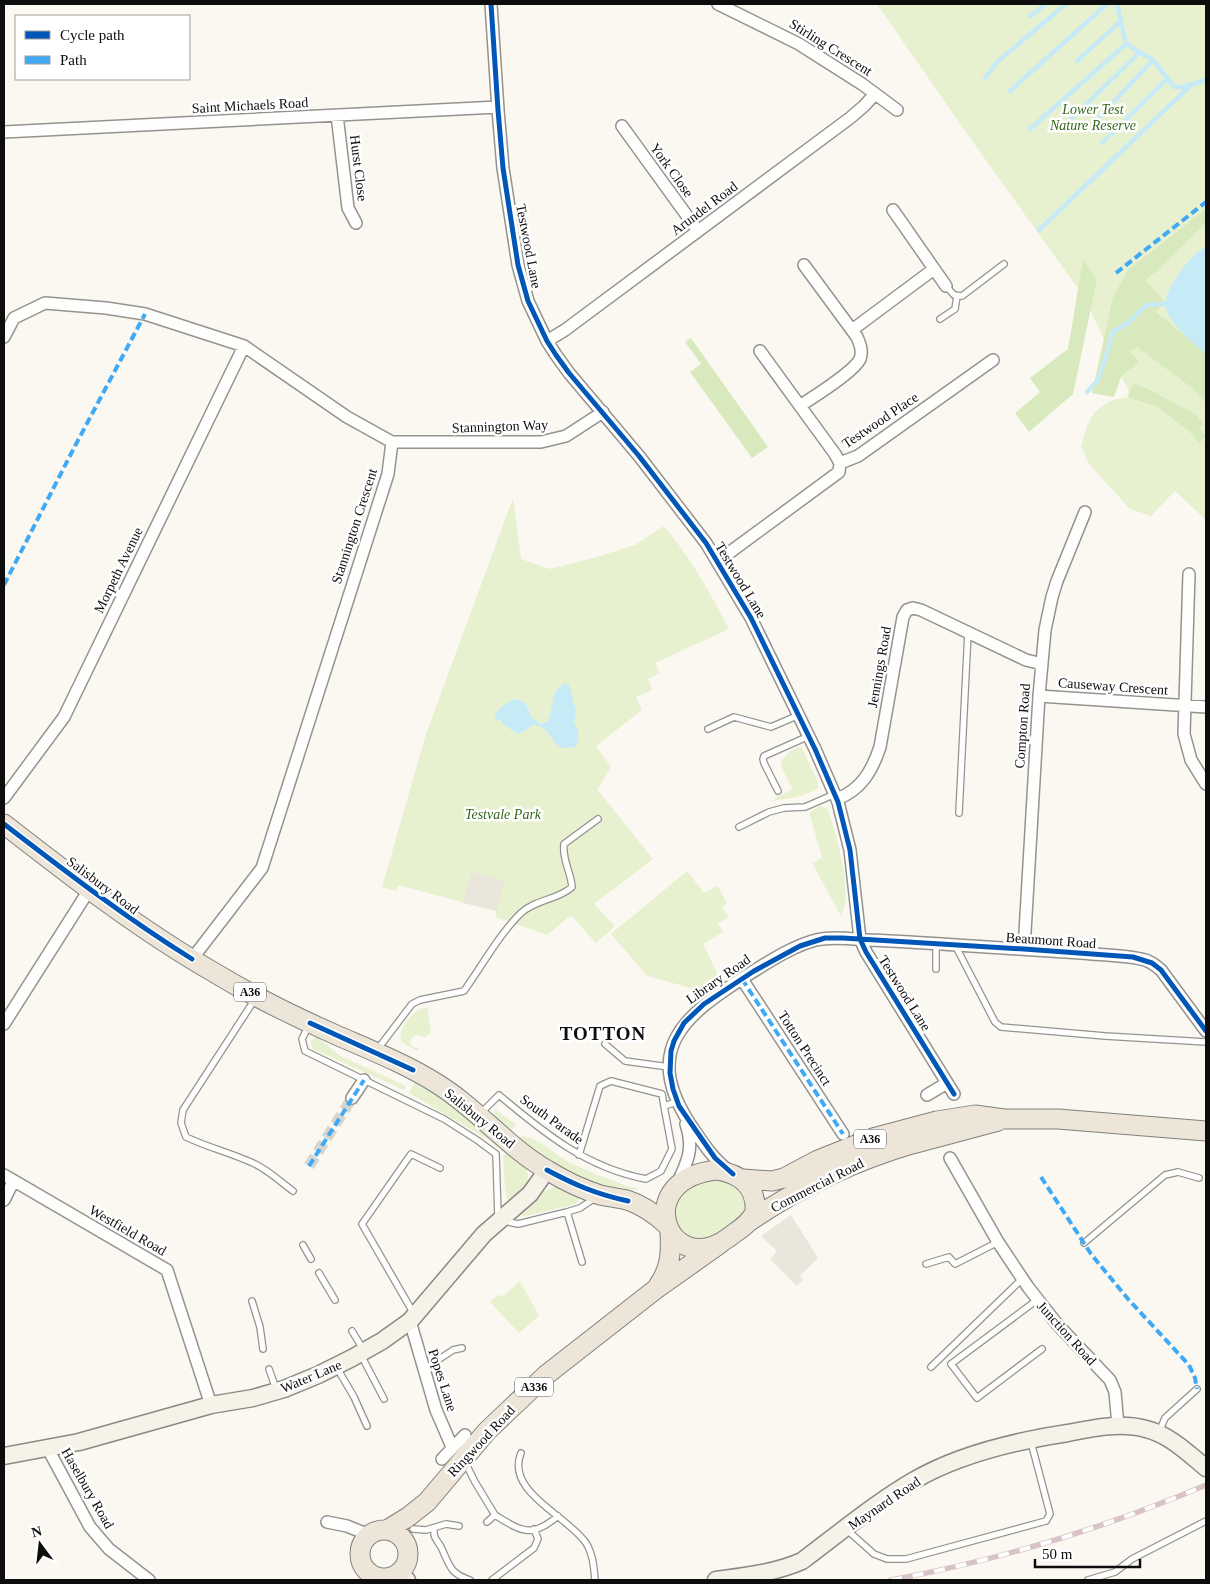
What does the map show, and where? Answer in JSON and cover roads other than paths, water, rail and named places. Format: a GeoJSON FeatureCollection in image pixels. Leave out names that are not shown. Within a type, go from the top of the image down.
{"type":"FeatureCollection","features":[{"type":"Feature","properties":{"kind":"main road","name":"Salisbury Road"},"geometry":{"type":"LineString","coordinates":[[4,824],[89,890],[142,928],[192,959],[257,996],[310,1023],[376,1052],[436,1082],[479,1114],[529,1158],[546,1170],[600,1195],[628,1200],[643,1200],[674,1188]]}},
{"type":"Feature","properties":{"kind":"main road","name":"Commercial Road"},"geometry":{"type":"LineString","coordinates":[[738,1176],[772,1181],[784,1178],[818,1160],[856,1144],[937,1121],[975,1115],[1004,1119],[1058,1119],[1206,1131]]}},
{"type":"Feature","properties":{"kind":"main road","name":"Commercial Road"},"geometry":{"type":"LineString","coordinates":[[748,1223],[801,1190],[839,1171],[903,1147],[1004,1119]]}},
{"type":"Feature","properties":{"kind":"main road"},"geometry":{"type":"LineString","coordinates":[[716,1170],[738,1176],[752,1192],[756,1206],[748,1223],[721,1243],[706,1248],[690,1248],[681,1244],[668,1228],[666,1206],[674,1188],[690,1176],[716,1170]]}},
{"type":"Feature","properties":{"kind":"main road","name":"Salisbury Road"},"geometry":{"type":"LineString","coordinates":[[628,1200],[649,1210],[668,1228]]}},
{"type":"Feature","properties":{"kind":"main road","name":"Ringwood Road"},"geometry":{"type":"LineString","coordinates":[[656,1289],[669,1266],[671,1253],[668,1228]]}},
{"type":"Feature","properties":{"kind":"main road","name":"Ringwood Road"},"geometry":{"type":"LineString","coordinates":[[410,1538],[427,1502],[458,1452],[494,1425],[546,1376],[656,1289],[721,1243]]}},
{"type":"Feature","properties":{"kind":"main road","name":"Ringwood Road"},"geometry":{"type":"LineString","coordinates":[[387,1530],[427,1502]]}},
{"type":"Feature","properties":{"kind":"main road"},"geometry":{"type":"LineString","coordinates":[[378,1530],[387,1530],[410,1538],[403,1577],[363,1576],[360,1549],[369,1535],[378,1530]]}},
{"type":"Feature","properties":{"kind":"street","name":"Testwood Lane"},"geometry":{"type":"LineString","coordinates":[[491,4],[503,168],[518,265],[528,301],[546,340],[569,372],[669,494],[718,561],[752,618],[836,796],[850,850],[860,939],[866,952],[954,1094]]}},
{"type":"Feature","properties":{"kind":"street","name":"Stirling Crescent"},"geometry":{"type":"LineString","coordinates":[[718,4],[737,8],[799,44],[862,84],[897,110]]}},
{"type":"Feature","properties":{"kind":"street","name":"Arundel Road"},"geometry":{"type":"LineString","coordinates":[[546,340],[565,330],[859,111],[875,94]]}},
{"type":"Feature","properties":{"kind":"street","name":"Saint Michaels Road"},"geometry":{"type":"LineString","coordinates":[[4,132],[498,107]]}},
{"type":"Feature","properties":{"kind":"street","name":"Hurst Close"},"geometry":{"type":"LineString","coordinates":[[337,116],[348,208],[356,223]]}},
{"type":"Feature","properties":{"kind":"street","name":"York Close"},"geometry":{"type":"LineString","coordinates":[[622,126],[698,231]]}},
{"type":"Feature","properties":{"kind":"street"},"geometry":{"type":"LineString","coordinates":[[893,210],[946,286]]}},
{"type":"Feature","properties":{"kind":"street"},"geometry":{"type":"LineString","coordinates":[[800,406],[852,369],[859,361],[861,346],[852,330],[804,265]]}},
{"type":"Feature","properties":{"kind":"street"},"geometry":{"type":"LineString","coordinates":[[852,330],[934,270]]}},
{"type":"Feature","properties":{"kind":"street"},"geometry":{"type":"LineString","coordinates":[[4,337],[14,318],[44,303],[106,308],[145,314],[244,346],[347,417],[392,442]]}},
{"type":"Feature","properties":{"kind":"street","name":"Morpeth Avenue"},"geometry":{"type":"LineString","coordinates":[[4,798],[64,717],[244,346]]}},
{"type":"Feature","properties":{"kind":"street"},"geometry":{"type":"LineString","coordinates":[[760,351],[840,463]]}},
{"type":"Feature","properties":{"kind":"street","name":"Testwood Place"},"geometry":{"type":"LineString","coordinates":[[718,561],[835,476],[839,472],[840,463],[858,456],[993,360]]}},
{"type":"Feature","properties":{"kind":"street","name":"Stannington Way"},"geometry":{"type":"LineString","coordinates":[[392,442],[541,442],[566,436],[603,412]]}},
{"type":"Feature","properties":{"kind":"street","name":"Stannington Crescent"},"geometry":{"type":"LineString","coordinates":[[192,959],[262,868],[388,474],[392,442]]}},
{"type":"Feature","properties":{"kind":"street","name":"Compton Road"},"geometry":{"type":"LineString","coordinates":[[1024,949],[1039,696],[1045,630],[1052,597],[1085,512]]}},
{"type":"Feature","properties":{"kind":"street","name":"Causeway Crescent"},"geometry":{"type":"LineString","coordinates":[[1189,574],[1184,734],[1186,748],[1206,784]]}},
{"type":"Feature","properties":{"kind":"street","name":"Jennings Road"},"geometry":{"type":"LineString","coordinates":[[836,796],[848,795],[858,787],[876,759],[880,747],[905,613],[911,608],[917,608],[1026,660],[1042,664]]}},
{"type":"Feature","properties":{"kind":"street","name":"Causeway Crescent"},"geometry":{"type":"LineString","coordinates":[[1039,696],[1206,708]]}},
{"type":"Feature","properties":{"kind":"street"},"geometry":{"type":"LineString","coordinates":[[4,1024],[89,890]]}},
{"type":"Feature","properties":{"kind":"street","name":"Library Road"},"geometry":{"type":"LineString","coordinates":[[738,1176],[715,1158],[677,1102],[670,1067],[674,1041],[684,1024],[704,1004],[789,951],[825,938],[860,939]]}},
{"type":"Feature","properties":{"kind":"street","name":"Beaumont Road"},"geometry":{"type":"LineString","coordinates":[[860,939],[1024,949],[1144,959],[1160,970],[1206,1031]]}},
{"type":"Feature","properties":{"kind":"street","name":"Totton Precinct"},"geometry":{"type":"LineString","coordinates":[[742,979],[843,1134]]}},
{"type":"Feature","properties":{"kind":"street"},"geometry":{"type":"LineString","coordinates":[[352,1098],[364,1080]]}},
{"type":"Feature","properties":{"kind":"street"},"geometry":{"type":"LineString","coordinates":[[927,1095],[947,1083]]}},
{"type":"Feature","properties":{"kind":"street","name":"Library Road"},"geometry":{"type":"LineString","coordinates":[[674,1188],[684,1169],[690,1151],[691,1139],[683,1113]]}},
{"type":"Feature","properties":{"kind":"street","name":"Junction Road"},"geometry":{"type":"LineString","coordinates":[[950,1158],[998,1242],[1037,1300],[1056,1324],[1110,1380],[1115,1392],[1118,1426]]}},
{"type":"Feature","properties":{"kind":"street","name":"Water Lane"},"geometry":{"type":"LineString","coordinates":[[4,1456],[79,1442],[211,1406],[253,1398],[309,1379],[336,1366],[362,1352],[413,1318],[484,1234],[530,1194],[540,1182],[546,1170]]}},
{"type":"Feature","properties":{"kind":"street"},"geometry":{"type":"LineString","coordinates":[[4,1200],[8,1178]]}},
{"type":"Feature","properties":{"kind":"street","name":"Westfield Road"},"geometry":{"type":"LineString","coordinates":[[8,1178],[167,1270],[211,1406]]}},
{"type":"Feature","properties":{"kind":"street","name":"Popes Lane"},"geometry":{"type":"LineString","coordinates":[[413,1318],[423,1370],[436,1410],[458,1452]]}},
{"type":"Feature","properties":{"kind":"street"},"geometry":{"type":"LineString","coordinates":[[1118,1426],[1137,1427],[1158,1433],[1183,1448],[1206,1468]]}},
{"type":"Feature","properties":{"kind":"street","name":"Maynard Road"},"geometry":{"type":"LineString","coordinates":[[716,1580],[770,1572],[787,1568],[802,1561],[912,1481],[932,1471],[982,1453],[1030,1440],[1088,1429],[1118,1426]]}},
{"type":"Feature","properties":{"kind":"street"},"geometry":{"type":"LineString","coordinates":[[442,1459],[458,1452],[465,1435]]}},
{"type":"Feature","properties":{"kind":"street","name":"Haselbury Road"},"geometry":{"type":"LineString","coordinates":[[48,1449],[90,1527],[109,1549],[149,1580]]}},
{"type":"Feature","properties":{"kind":"street"},"geometry":{"type":"LineString","coordinates":[[327,1522],[347,1526],[369,1535]]}},
{"type":"Feature","properties":{"kind":"lane"},"geometry":{"type":"LineString","coordinates":[[946,286],[951,293],[957,296],[965,293],[1004,264]]}},
{"type":"Feature","properties":{"kind":"lane"},"geometry":{"type":"LineString","coordinates":[[940,319],[955,309],[957,296]]}},
{"type":"Feature","properties":{"kind":"lane"},"geometry":{"type":"LineString","coordinates":[[959,812],[968,632]]}},
{"type":"Feature","properties":{"kind":"lane"},"geometry":{"type":"LineString","coordinates":[[708,729],[734,718],[741,718],[771,727],[799,715]]}},
{"type":"Feature","properties":{"kind":"lane"},"geometry":{"type":"LineString","coordinates":[[778,791],[764,763],[764,756],[809,736]]}},
{"type":"Feature","properties":{"kind":"lane"},"geometry":{"type":"LineString","coordinates":[[739,826],[770,812],[784,808],[805,807],[836,796]]}},
{"type":"Feature","properties":{"kind":"lane"},"geometry":{"type":"LineString","coordinates":[[376,1052],[412,1004],[420,1000],[464,990],[522,912],[536,903],[566,893],[572,887],[563,855],[564,844],[598,818]]}},
{"type":"Feature","properties":{"kind":"lane"},"geometry":{"type":"LineString","coordinates":[[936,943],[936,969]]}},
{"type":"Feature","properties":{"kind":"lane"},"geometry":{"type":"LineString","coordinates":[[955,945],[996,1022],[1001,1027],[1206,1042]]}},
{"type":"Feature","properties":{"kind":"lane"},"geometry":{"type":"LineString","coordinates":[[257,996],[183,1110],[181,1123],[186,1137],[257,1165],[293,1191]]}},
{"type":"Feature","properties":{"kind":"lane"},"geometry":{"type":"LineString","coordinates":[[310,1023],[302,1039],[305,1051],[444,1119],[496,1154],[498,1220],[518,1224],[567,1212],[580,1208],[600,1195]]}},
{"type":"Feature","properties":{"kind":"lane"},"geometry":{"type":"LineString","coordinates":[[605,1044],[625,1061],[670,1067]]}},
{"type":"Feature","properties":{"kind":"lane"},"geometry":{"type":"LineString","coordinates":[[579,1155],[600,1086],[611,1081],[662,1094],[664,1106],[677,1102]]}},
{"type":"Feature","properties":{"kind":"lane","name":"South Parade"},"geometry":{"type":"LineString","coordinates":[[479,1114],[499,1095],[542,1131],[579,1155],[624,1175],[646,1179],[661,1171],[672,1149],[664,1106]]}},
{"type":"Feature","properties":{"kind":"lane"},"geometry":{"type":"LineString","coordinates":[[413,1318],[362,1224],[411,1154],[440,1168]]}},
{"type":"Feature","properties":{"kind":"lane"},"geometry":{"type":"LineString","coordinates":[[1084,1243],[1165,1174],[1178,1172],[1200,1178]]}},
{"type":"Feature","properties":{"kind":"lane"},"geometry":{"type":"LineString","coordinates":[[567,1212],[582,1262]]}},
{"type":"Feature","properties":{"kind":"lane"},"geometry":{"type":"LineString","coordinates":[[926,1264],[950,1257],[955,1264],[998,1242]]}},
{"type":"Feature","properties":{"kind":"lane"},"geometry":{"type":"LineString","coordinates":[[304,1245],[311,1259]]}},
{"type":"Feature","properties":{"kind":"lane"},"geometry":{"type":"LineString","coordinates":[[319,1273],[335,1300]]}},
{"type":"Feature","properties":{"kind":"lane"},"geometry":{"type":"LineString","coordinates":[[931,1367],[1022,1279]]}},
{"type":"Feature","properties":{"kind":"lane"},"geometry":{"type":"LineString","coordinates":[[1037,1300],[951,1364],[977,1398],[1042,1349]]}},
{"type":"Feature","properties":{"kind":"lane"},"geometry":{"type":"LineString","coordinates":[[252,1301],[260,1327],[263,1349]]}},
{"type":"Feature","properties":{"kind":"lane"},"geometry":{"type":"LineString","coordinates":[[352,1331],[384,1400]]}},
{"type":"Feature","properties":{"kind":"lane"},"geometry":{"type":"LineString","coordinates":[[423,1370],[453,1350],[462,1348]]}},
{"type":"Feature","properties":{"kind":"lane"},"geometry":{"type":"LineString","coordinates":[[336,1366],[354,1397],[367,1426]]}},
{"type":"Feature","properties":{"kind":"lane"},"geometry":{"type":"LineString","coordinates":[[270,1369],[277,1391]]}},
{"type":"Feature","properties":{"kind":"lane"},"geometry":{"type":"LineString","coordinates":[[1158,1433],[1165,1418],[1197,1389]]}},
{"type":"Feature","properties":{"kind":"lane"},"geometry":{"type":"LineString","coordinates":[[846,1528],[874,1554],[886,1559],[906,1559],[1046,1521],[1050,1514],[1030,1440]]}},
{"type":"Feature","properties":{"kind":"lane"},"geometry":{"type":"LineString","coordinates":[[458,1452],[495,1515],[518,1529],[534,1530],[546,1526],[558,1516]]}},
{"type":"Feature","properties":{"kind":"lane"},"geometry":{"type":"LineString","coordinates":[[521,1453],[518,1468],[526,1488],[579,1534],[587,1545],[593,1563],[595,1580]]}},
{"type":"Feature","properties":{"kind":"lane"},"geometry":{"type":"LineString","coordinates":[[487,1522],[495,1515]]}},
{"type":"Feature","properties":{"kind":"lane"},"geometry":{"type":"LineString","coordinates":[[1088,1580],[1115,1572],[1132,1558],[1206,1521]]}},
{"type":"Feature","properties":{"kind":"lane"},"geometry":{"type":"LineString","coordinates":[[410,1538],[426,1530],[446,1524],[459,1526]]}},
{"type":"Feature","properties":{"kind":"lane"},"geometry":{"type":"LineString","coordinates":[[434,1528],[434,1537],[441,1547],[447,1562],[457,1576],[470,1580]]}},
{"type":"Feature","properties":{"kind":"lane"},"geometry":{"type":"LineString","coordinates":[[492,1580],[534,1548],[538,1539],[534,1530]]}},
{"type":"Feature","properties":{"kind":"water"},"geometry":{"type":"Polygon","coordinates":[[[1206,247],[1206,354],[1173,322],[1168,315],[1165,301],[1167,294],[1184,266],[1194,255],[1206,247]]]}},
{"type":"Feature","properties":{"kind":"water"},"geometry":{"type":"Polygon","coordinates":[[[565,683],[569,685],[576,711],[574,723],[577,728],[578,741],[576,747],[561,748],[542,727],[532,725],[518,734],[504,725],[501,720],[495,721],[495,715],[501,707],[514,699],[524,702],[528,707],[531,717],[541,724],[548,721],[554,695],[565,683]]]}},
{"type":"Feature","properties":{"kind":"waterway"},"geometry":{"type":"LineString","coordinates":[[1030,16],[1046,4]]}},
{"type":"Feature","properties":{"kind":"waterway"},"geometry":{"type":"LineString","coordinates":[[985,78],[997,62],[1066,4]]}},
{"type":"Feature","properties":{"kind":"waterway"},"geometry":{"type":"LineString","coordinates":[[1010,91],[1107,4]]}},
{"type":"Feature","properties":{"kind":"waterway"},"geometry":{"type":"LineString","coordinates":[[1117,4],[1126,44],[1153,60],[1174,87],[1183,87],[1206,80]]}},
{"type":"Feature","properties":{"kind":"waterway"},"geometry":{"type":"LineString","coordinates":[[1077,61],[1120,22]]}},
{"type":"Feature","properties":{"kind":"waterway"},"geometry":{"type":"LineString","coordinates":[[1030,129],[1126,44]]}},
{"type":"Feature","properties":{"kind":"waterway"},"geometry":{"type":"LineString","coordinates":[[1066,124],[1140,52]]}},
{"type":"Feature","properties":{"kind":"waterway"},"geometry":{"type":"LineString","coordinates":[[1093,124],[1153,60]]}},
{"type":"Feature","properties":{"kind":"waterway"},"geometry":{"type":"LineString","coordinates":[[1102,143],[1167,79]]}},
{"type":"Feature","properties":{"kind":"waterway"},"geometry":{"type":"LineString","coordinates":[[1039,230],[1191,85]]}},
{"type":"Feature","properties":{"kind":"waterway"},"geometry":{"type":"LineString","coordinates":[[1087,392],[1097,381],[1114,331],[1128,323],[1146,305],[1165,304]]}},
{"type":"Feature","properties":{"kind":"tunnel"},"geometry":{"type":"LineString","coordinates":[[309,1166],[352,1098]]}},
{"type":"Feature","properties":{"kind":"railway"},"geometry":{"type":"LineString","coordinates":[[891,1580],[972,1563],[1051,1541],[1168,1501],[1206,1485]]}},
{"type":"Feature","properties":{"kind":"district","name":"TOTTON"},"geometry":{"type":"Point","coordinates":[603,1033]}},
{"type":"Feature","properties":{"kind":"park label","name":"Lower Test Nature Reserve"},"geometry":{"type":"Point","coordinates":[1093,118]}},
{"type":"Feature","properties":{"kind":"park label","name":"Testvale Park"},"geometry":{"type":"Point","coordinates":[503,814]}}]}
